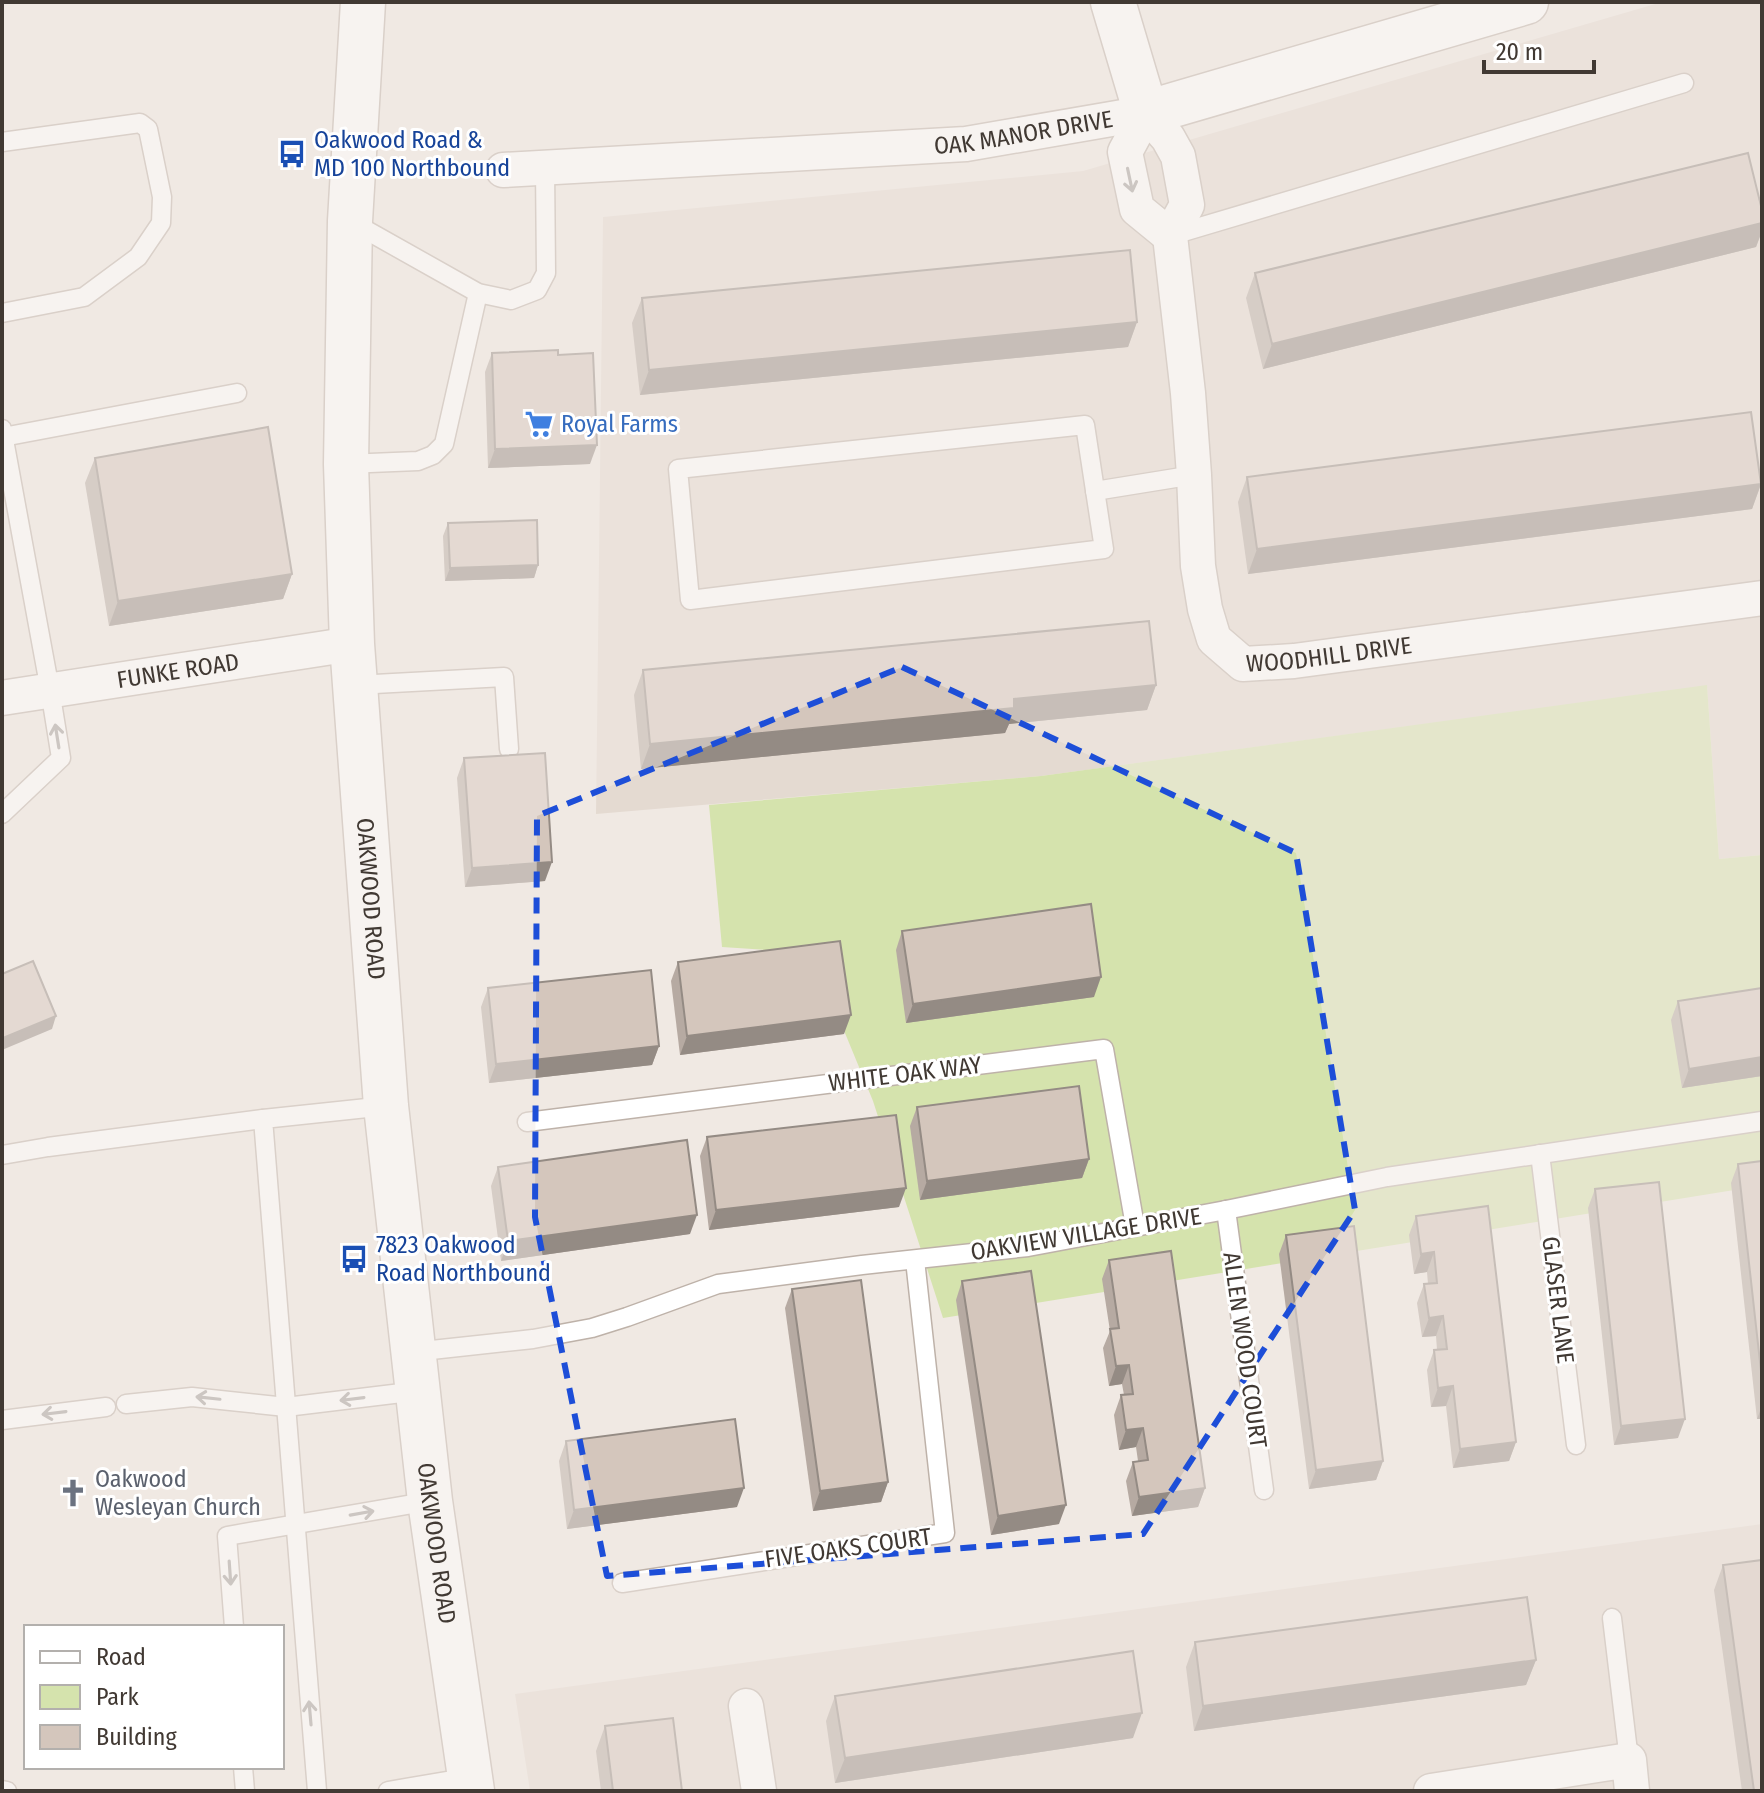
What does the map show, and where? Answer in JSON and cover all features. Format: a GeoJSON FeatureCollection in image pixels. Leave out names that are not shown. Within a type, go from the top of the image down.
{"type":"FeatureCollection","features":[{"type":"Feature","properties":{"kind":"street","name":"OAKWOOD ROAD"},"geometry":{"type":"LineString","coordinates":[[363,2],[350,221],[346,464],[354,664],[386,1106],[430,1501],[471,1784]]}},
{"type":"Feature","properties":{"kind":"street"},"geometry":{"type":"LineString","coordinates":[[1113,2],[1146,113],[1168,138],[1178,156],[1187,205],[1170,236],[1137,209],[1125,152],[1146,113]]}},
{"type":"Feature","properties":{"kind":"street","name":"OAK MANOR DRIVE"},"geometry":{"type":"LineString","coordinates":[[503,170],[966,144],[1146,113],[1526,2]]}},
{"type":"Feature","properties":{"kind":"street","name":"WOODHILL DRIVE"},"geometry":{"type":"LineString","coordinates":[[1170,236],[1188,393],[1198,566],[1205,609],[1214,639],[1243,664],[1294,661],[1762,598]]}},
{"type":"Feature","properties":{"kind":"street","name":"FUNKE ROAD"},"geometry":{"type":"LineString","coordinates":[[2,698],[50,690],[354,664]]}},
{"type":"Feature","properties":{"kind":"street"},"geometry":{"type":"LineString","coordinates":[[746,1706],[759,1791]]}},
{"type":"Feature","properties":{"kind":"street"},"geometry":{"type":"LineString","coordinates":[[1431,1791],[1631,1776]]}},
{"type":"Feature","properties":{"kind":"lane"},"geometry":{"type":"LineString","coordinates":[[1170,236],[1684,83]]}},
{"type":"Feature","properties":{"kind":"lane"},"geometry":{"type":"LineString","coordinates":[[2,142],[140,123],[148,129],[162,197],[161,223],[138,257],[84,297],[2,313]]}},
{"type":"Feature","properties":{"kind":"lane"},"geometry":{"type":"LineString","coordinates":[[350,221],[478,293],[511,300],[537,290],[546,273],[545,167]]}},
{"type":"Feature","properties":{"kind":"lane"},"geometry":{"type":"LineString","coordinates":[[346,464],[418,461],[433,455],[444,444],[478,293]]}},
{"type":"Feature","properties":{"kind":"lane"},"geometry":{"type":"LineString","coordinates":[[2,814],[61,758],[3,433],[237,393]]}},
{"type":"Feature","properties":{"kind":"lane"},"geometry":{"type":"LineString","coordinates":[[1085,425],[1095,491],[1104,549],[690,600],[678,469],[1085,425]]}},
{"type":"Feature","properties":{"kind":"lane"},"geometry":{"type":"LineString","coordinates":[[1095,491],[1194,475]]}},
{"type":"Feature","properties":{"kind":"lane"},"geometry":{"type":"LineString","coordinates":[[354,664],[504,677],[509,749]]}},
{"type":"Feature","properties":{"kind":"lane","name":"WHITE OAK WAY"},"geometry":{"type":"LineString","coordinates":[[527,1122],[1104,1049],[1135,1226]]}},
{"type":"Feature","properties":{"kind":"lane"},"geometry":{"type":"LineString","coordinates":[[2,1155],[263,1119],[386,1106]]}},
{"type":"Feature","properties":{"kind":"lane"},"geometry":{"type":"LineString","coordinates":[[263,1119],[317,1791]]}},
{"type":"Feature","properties":{"kind":"lane","name":"OAKVIEW VILLAGE DRIVE"},"geometry":{"type":"LineString","coordinates":[[126,1404],[192,1397],[286,1407],[533,1339],[592,1328],[718,1284],[1028,1247],[1387,1177],[1762,1121]]}},
{"type":"Feature","properties":{"kind":"lane","name":"GLASER LANE"},"geometry":{"type":"LineString","coordinates":[[1540,1154],[1576,1445]]}},
{"type":"Feature","properties":{"kind":"lane","name":"ALLEN WOOD COURT"},"geometry":{"type":"LineString","coordinates":[[1226,1210],[1264,1490]]}},
{"type":"Feature","properties":{"kind":"lane","name":"FIVE OAKS COURT"},"geometry":{"type":"LineString","coordinates":[[622,1583],[945,1533],[915,1260]]}},
{"type":"Feature","properties":{"kind":"lane"},"geometry":{"type":"LineString","coordinates":[[2,1420],[106,1407]]}},
{"type":"Feature","properties":{"kind":"lane"},"geometry":{"type":"LineString","coordinates":[[234,1625],[227,1536],[430,1501]]}},
{"type":"Feature","properties":{"kind":"lane"},"geometry":{"type":"LineString","coordinates":[[1612,1618],[1631,1776]]}},
{"type":"Feature","properties":{"kind":"lane"},"geometry":{"type":"LineString","coordinates":[[243,1769],[245,1791]]}},
{"type":"Feature","properties":{"kind":"lane"},"geometry":{"type":"LineString","coordinates":[[388,1791],[471,1784]]}},
{"type":"Feature","properties":{"kind":"highlighted area"},"geometry":{"type":"Polygon","coordinates":[[[902,667],[1296,853],[1355,1210],[1143,1534],[607,1576],[535,1217],[537,816],[902,667]]]}},
{"type":"Feature","properties":{"kind":"shaded area"},"geometry":{"type":"Polygon","coordinates":[[[1662,2],[1762,2],[1762,855],[1719,859],[1707,686],[1041,776],[596,814],[603,217],[1083,171],[1662,2]]]}},
{"type":"Feature","properties":{"kind":"shaded area"},"geometry":{"type":"Polygon","coordinates":[[[1762,1524],[1762,1791],[530,1791],[515,1694],[1762,1524]]]}},
{"type":"Feature","properties":{"kind":"green space"},"geometry":{"type":"Polygon","coordinates":[[[1707,685],[1719,859],[1762,855],[1762,1185],[1759,1186],[943,1318],[873,1101],[812,953],[722,947],[709,805],[1041,776],[1707,685]]]}},
{"type":"Feature","properties":{"kind":"building"},"geometry":{"type":"Polygon","coordinates":[[[1748,153],[1762,210],[1762,223],[1272,344],[1255,273],[1748,153]]]}},
{"type":"Feature","properties":{"kind":"building"},"geometry":{"type":"Polygon","coordinates":[[[1130,250],[1137,322],[649,370],[642,298],[1130,250]]]}},
{"type":"Feature","properties":{"kind":"building"},"geometry":{"type":"Polygon","coordinates":[[[558,350],[558,355],[593,353],[597,445],[495,449],[492,353],[558,350]]]}},
{"type":"Feature","properties":{"kind":"building"},"geometry":{"type":"Polygon","coordinates":[[[1751,412],[1761,484],[1257,549],[1247,477],[1751,412]]]}},
{"type":"Feature","properties":{"kind":"building"},"geometry":{"type":"Polygon","coordinates":[[[268,427],[292,574],[118,601],[95,458],[268,427]]]}},
{"type":"Feature","properties":{"kind":"building"},"geometry":{"type":"Polygon","coordinates":[[[537,520],[538,565],[450,568],[448,523],[537,520]]]}},
{"type":"Feature","properties":{"kind":"building"},"geometry":{"type":"Polygon","coordinates":[[[1149,621],[1156,685],[1014,699],[1014,708],[650,744],[643,670],[1149,621]]]}},
{"type":"Feature","properties":{"kind":"building"},"geometry":{"type":"Polygon","coordinates":[[[545,753],[552,862],[472,868],[464,758],[545,753]]]}},
{"type":"Feature","properties":{"kind":"building"},"geometry":{"type":"Polygon","coordinates":[[[1091,904],[1101,977],[913,1004],[902,931],[1091,904]]]}},
{"type":"Feature","properties":{"kind":"building"},"geometry":{"type":"Polygon","coordinates":[[[840,941],[851,1015],[687,1036],[678,962],[840,941]]]}},
{"type":"Feature","properties":{"kind":"building"},"geometry":{"type":"Polygon","coordinates":[[[33,961],[56,1016],[3,1038],[2,974],[33,961]]]}},
{"type":"Feature","properties":{"kind":"building"},"geometry":{"type":"Polygon","coordinates":[[[651,970],[659,1046],[496,1064],[488,988],[651,970]]]}},
{"type":"Feature","properties":{"kind":"building"},"geometry":{"type":"Polygon","coordinates":[[[1762,988],[1762,1057],[1689,1069],[1678,1001],[1762,988]]]}},
{"type":"Feature","properties":{"kind":"building"},"geometry":{"type":"Polygon","coordinates":[[[1079,1086],[1089,1159],[927,1181],[917,1107],[1079,1086]]]}},
{"type":"Feature","properties":{"kind":"building"},"geometry":{"type":"Polygon","coordinates":[[[896,1115],[906,1188],[716,1210],[707,1137],[896,1115]]]}},
{"type":"Feature","properties":{"kind":"building"},"geometry":{"type":"Polygon","coordinates":[[[687,1140],[697,1215],[508,1241],[498,1167],[687,1140]]]}},
{"type":"Feature","properties":{"kind":"building"},"geometry":{"type":"Polygon","coordinates":[[[1762,1161],[1762,1380],[1738,1164],[1762,1161]]]}},
{"type":"Feature","properties":{"kind":"building"},"geometry":{"type":"Polygon","coordinates":[[[1659,1182],[1685,1419],[1621,1426],[1595,1189],[1659,1182]]]}},
{"type":"Feature","properties":{"kind":"building"},"geometry":{"type":"Polygon","coordinates":[[[1488,1206],[1516,1442],[1460,1449],[1453,1386],[1438,1388],[1434,1350],[1447,1349],[1443,1316],[1429,1318],[1424,1284],[1437,1283],[1434,1252],[1421,1254],[1416,1216],[1488,1206]]]}},
{"type":"Feature","properties":{"kind":"building"},"geometry":{"type":"Polygon","coordinates":[[[1354,1226],[1383,1461],[1316,1470],[1286,1235],[1354,1226]]]}},
{"type":"Feature","properties":{"kind":"building"},"geometry":{"type":"Polygon","coordinates":[[[1171,1251],[1205,1488],[1139,1497],[1133,1462],[1148,1460],[1143,1428],[1126,1430],[1121,1395],[1133,1394],[1129,1365],[1116,1366],[1110,1329],[1119,1328],[1109,1260],[1171,1251]]]}},
{"type":"Feature","properties":{"kind":"building"},"geometry":{"type":"Polygon","coordinates":[[[1031,1271],[1066,1505],[998,1516],[962,1281],[1031,1271]]]}},
{"type":"Feature","properties":{"kind":"building"},"geometry":{"type":"Polygon","coordinates":[[[861,1280],[888,1482],[820,1491],[792,1289],[861,1280]]]}},
{"type":"Feature","properties":{"kind":"building"},"geometry":{"type":"Polygon","coordinates":[[[735,1419],[744,1488],[574,1510],[566,1441],[735,1419]]]}},
{"type":"Feature","properties":{"kind":"building"},"geometry":{"type":"Polygon","coordinates":[[[1762,1560],[1762,1791],[1754,1791],[1723,1565],[1762,1560]]]}},
{"type":"Feature","properties":{"kind":"building"},"geometry":{"type":"Polygon","coordinates":[[[1527,1597],[1536,1660],[1203,1706],[1195,1642],[1527,1597]]]}},
{"type":"Feature","properties":{"kind":"building"},"geometry":{"type":"Polygon","coordinates":[[[1133,1651],[1142,1713],[845,1758],[835,1696],[1133,1651]]]}},
{"type":"Feature","properties":{"kind":"building"},"geometry":{"type":"Polygon","coordinates":[[[673,1718],[682,1791],[613,1791],[605,1726],[673,1718]]]}},
{"type":"Feature","properties":{"kind":"place","name":"Oakwood Road & MD 100 Northbound"},"geometry":{"type":"Point","coordinates":[292,154]}},
{"type":"Feature","properties":{"kind":"place","name":"Royal Farms"},"geometry":{"type":"Point","coordinates":[539,424]}},
{"type":"Feature","properties":{"kind":"place","name":"7823 Oakwood Road Northbound"},"geometry":{"type":"Point","coordinates":[354,1259]}},
{"type":"Feature","properties":{"kind":"place","name":"Oakwood Wesleyan Church"},"geometry":{"type":"Point","coordinates":[73,1493]}}]}
